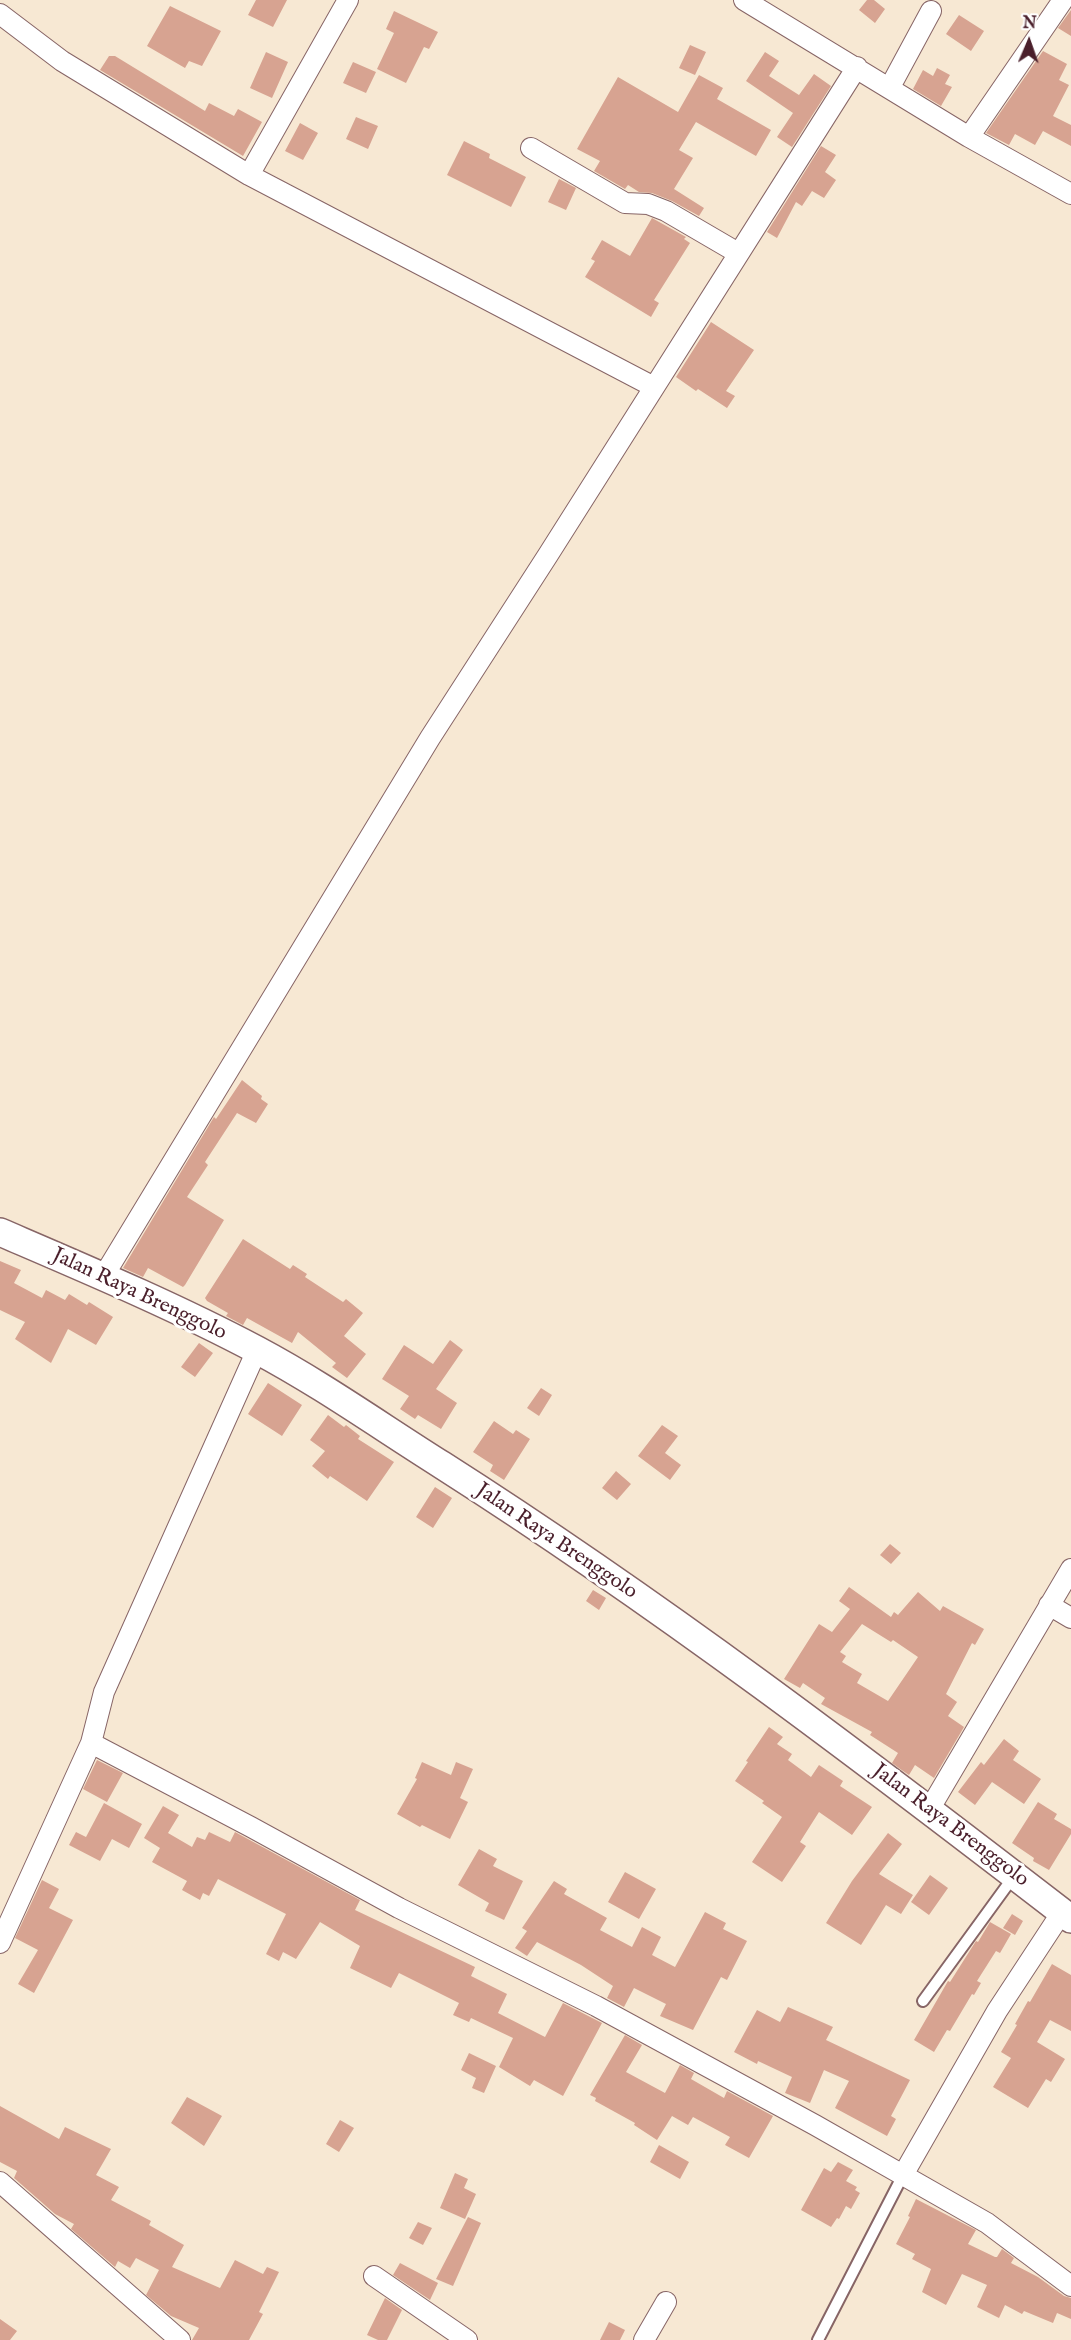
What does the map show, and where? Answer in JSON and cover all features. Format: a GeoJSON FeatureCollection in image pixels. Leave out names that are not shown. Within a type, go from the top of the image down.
{"type":"FeatureCollection","features":[{"type":"Feature","properties":{"kind":"main road","name":"Jalan Raya Brenggolo"},"geometry":{"type":"LineString","coordinates":[[0,1232],[104,1277],[257,1350],[350,1405],[530,1521],[777,1695],[1066,1916]]}},
{"type":"Feature","properties":{"kind":"street"},"geometry":{"type":"LineString","coordinates":[[249,175],[348,0]]}},
{"type":"Feature","properties":{"kind":"street"},"geometry":{"type":"LineString","coordinates":[[744,0],[969,137],[1071,194]]}},
{"type":"Feature","properties":{"kind":"street"},"geometry":{"type":"LineString","coordinates":[[969,137],[1063,0]]}},
{"type":"Feature","properties":{"kind":"street"},"geometry":{"type":"LineString","coordinates":[[890,87],[932,11]]}},
{"type":"Feature","properties":{"kind":"street"},"geometry":{"type":"LineString","coordinates":[[0,14],[62,61],[249,175],[654,387]]}},
{"type":"Feature","properties":{"kind":"street"},"geometry":{"type":"LineString","coordinates":[[104,1277],[430,738],[857,67]]}},
{"type":"Feature","properties":{"kind":"street"},"geometry":{"type":"LineString","coordinates":[[531,148],[625,203],[648,204],[666,211],[738,253]]}},
{"type":"Feature","properties":{"kind":"street"},"geometry":{"type":"LineString","coordinates":[[0,1943],[91,1743],[104,1692],[257,1350]]}},
{"type":"Feature","properties":{"kind":"street"},"geometry":{"type":"LineString","coordinates":[[929,1810],[1071,1569]]}},
{"type":"Feature","properties":{"kind":"street"},"geometry":{"type":"LineString","coordinates":[[1049,1605],[1071,1618]]}},
{"type":"Feature","properties":{"kind":"street"},"geometry":{"type":"LineString","coordinates":[[91,1743],[399,1908],[596,2006],[903,2175],[987,2223],[1071,2286]]}},
{"type":"Feature","properties":{"kind":"street"},"geometry":{"type":"LineString","coordinates":[[903,2175],[997,2011],[1066,1916]]}},
{"type":"Feature","properties":{"kind":"street"},"geometry":{"type":"LineString","coordinates":[[0,2182],[180,2340]]}},
{"type":"Feature","properties":{"kind":"street"},"geometry":{"type":"LineString","coordinates":[[374,2276],[467,2340]]}},
{"type":"Feature","properties":{"kind":"street"},"geometry":{"type":"LineString","coordinates":[[644,2340],[666,2302]]}},
{"type":"Feature","properties":{"kind":"lane"},"geometry":{"type":"LineString","coordinates":[[922,2001],[1014,1875]]}},
{"type":"Feature","properties":{"kind":"lane"},"geometry":{"type":"LineString","coordinates":[[818,2340],[903,2175]]}},
{"type":"Feature","properties":{"kind":"building"},"geometry":{"type":"Polygon","coordinates":[[[256,0],[287,0],[273,27],[248,15],[256,0]]]}},
{"type":"Feature","properties":{"kind":"building"},"geometry":{"type":"Polygon","coordinates":[[[867,0],[874,0],[885,9],[875,23],[859,10],[867,0]]]}},
{"type":"Feature","properties":{"kind":"building"},"geometry":{"type":"Polygon","coordinates":[[[170,6],[221,31],[202,66],[189,61],[185,68],[147,46],[170,6]]]}},
{"type":"Feature","properties":{"kind":"building"},"geometry":{"type":"Polygon","coordinates":[[[1071,10],[1071,36],[1058,28],[1071,10]]]}},
{"type":"Feature","properties":{"kind":"building"},"geometry":{"type":"Polygon","coordinates":[[[394,11],[438,32],[429,49],[424,47],[406,83],[377,69],[394,33],[386,29],[394,11]]]}},
{"type":"Feature","properties":{"kind":"building"},"geometry":{"type":"Polygon","coordinates":[[[959,15],[984,31],[971,51],[946,34],[959,15]]]}},
{"type":"Feature","properties":{"kind":"building"},"geometry":{"type":"Polygon","coordinates":[[[690,45],[706,52],[695,75],[679,68],[690,45]]]}},
{"type":"Feature","properties":{"kind":"building"},"geometry":{"type":"Polygon","coordinates":[[[1043,51],[1067,64],[1059,80],[1069,85],[1053,116],[1071,125],[1071,146],[1043,131],[1035,145],[1015,134],[1009,145],[986,133],[1043,51]]]}},
{"type":"Feature","properties":{"kind":"building"},"geometry":{"type":"Polygon","coordinates":[[[266,52],[288,62],[272,98],[250,88],[266,52]]]}},
{"type":"Feature","properties":{"kind":"building"},"geometry":{"type":"Polygon","coordinates":[[[765,52],[779,61],[769,76],[799,95],[814,74],[831,86],[792,147],[777,137],[793,113],[746,81],[765,52]]]}},
{"type":"Feature","properties":{"kind":"building"},"geometry":{"type":"Polygon","coordinates":[[[109,56],[115,56],[205,111],[209,103],[234,116],[238,109],[262,122],[243,156],[100,70],[109,56]]]}},
{"type":"Feature","properties":{"kind":"building"},"geometry":{"type":"Polygon","coordinates":[[[353,62],[376,72],[366,93],[343,83],[353,62]]]}},
{"type":"Feature","properties":{"kind":"building"},"geometry":{"type":"Polygon","coordinates":[[[937,68],[950,75],[945,84],[952,87],[941,106],[913,89],[923,70],[933,76],[937,68]]]}},
{"type":"Feature","properties":{"kind":"building"},"geometry":{"type":"Polygon","coordinates":[[[699,75],[723,88],[717,99],[771,130],[756,156],[696,122],[679,150],[693,158],[674,189],[704,208],[699,216],[652,193],[639,192],[628,185],[625,189],[594,171],[600,161],[577,149],[618,77],[678,112],[699,75]]]}},
{"type":"Feature","properties":{"kind":"building"},"geometry":{"type":"Polygon","coordinates":[[[356,117],[378,126],[368,149],[346,139],[356,117]]]}},
{"type":"Feature","properties":{"kind":"building"},"geometry":{"type":"Polygon","coordinates":[[[300,123],[318,133],[303,160],[285,151],[300,123]]]}},
{"type":"Feature","properties":{"kind":"building"},"geometry":{"type":"Polygon","coordinates":[[[464,141],[490,154],[489,158],[526,177],[511,207],[447,175],[464,141]]]}},
{"type":"Feature","properties":{"kind":"building"},"geometry":{"type":"Polygon","coordinates":[[[821,146],[836,155],[825,172],[836,180],[824,198],[812,191],[802,206],[796,202],[777,238],[767,232],[821,146]]]}},
{"type":"Feature","properties":{"kind":"building"},"geometry":{"type":"Polygon","coordinates":[[[559,179],[576,188],[566,210],[548,202],[559,179]]]}},
{"type":"Feature","properties":{"kind":"building"},"geometry":{"type":"Polygon","coordinates":[[[652,218],[686,237],[684,239],[690,243],[654,300],[659,303],[651,317],[585,277],[595,261],[591,259],[602,240],[630,256],[652,218]]]}},
{"type":"Feature","properties":{"kind":"building"},"geometry":{"type":"Polygon","coordinates":[[[711,322],[754,350],[726,391],[735,396],[727,408],[676,377],[711,322]]]}},
{"type":"Feature","properties":{"kind":"building"},"geometry":{"type":"Polygon","coordinates":[[[242,1080],[262,1096],[261,1099],[268,1104],[256,1123],[237,1113],[205,1162],[208,1165],[187,1197],[224,1220],[185,1285],[183,1287],[148,1268],[143,1277],[123,1268],[214,1117],[216,1119],[242,1080]]]}},
{"type":"Feature","properties":{"kind":"building"},"geometry":{"type":"Polygon","coordinates":[[[243,1239],[290,1269],[293,1265],[307,1274],[305,1277],[343,1302],[346,1299],[363,1313],[344,1336],[366,1354],[347,1378],[332,1367],[336,1363],[298,1332],[292,1343],[247,1318],[243,1325],[226,1316],[228,1313],[207,1301],[205,1298],[243,1239]]]}},
{"type":"Feature","properties":{"kind":"building"},"geometry":{"type":"Polygon","coordinates":[[[0,1261],[21,1270],[14,1283],[42,1298],[46,1290],[65,1300],[69,1294],[87,1305],[89,1302],[113,1317],[96,1345],[68,1329],[51,1363],[15,1339],[25,1322],[0,1310],[0,1261]]]}},
{"type":"Feature","properties":{"kind":"building"},"geometry":{"type":"Polygon","coordinates":[[[450,1340],[463,1350],[436,1389],[457,1403],[441,1429],[418,1415],[415,1419],[400,1409],[409,1396],[382,1379],[404,1345],[433,1364],[450,1340]]]}},
{"type":"Feature","properties":{"kind":"building"},"geometry":{"type":"Polygon","coordinates":[[[199,1343],[213,1353],[195,1377],[181,1367],[199,1343]]]}},
{"type":"Feature","properties":{"kind":"building"},"geometry":{"type":"Polygon","coordinates":[[[268,1383],[302,1405],[282,1436],[248,1414],[268,1383]]]}},
{"type":"Feature","properties":{"kind":"building"},"geometry":{"type":"Polygon","coordinates":[[[541,1388],[552,1395],[539,1416],[527,1408],[541,1388]]]}},
{"type":"Feature","properties":{"kind":"building"},"geometry":{"type":"Polygon","coordinates":[[[328,1415],[344,1427],[346,1425],[360,1436],[358,1439],[394,1462],[367,1501],[330,1476],[328,1479],[312,1466],[325,1451],[310,1440],[328,1415]]]}},
{"type":"Feature","properties":{"kind":"building"},"geometry":{"type":"Polygon","coordinates":[[[494,1421],[513,1434],[516,1430],[530,1439],[504,1480],[490,1471],[493,1465],[473,1452],[494,1421]]]}},
{"type":"Feature","properties":{"kind":"building"},"geometry":{"type":"Polygon","coordinates":[[[662,1425],[678,1436],[665,1453],[681,1465],[670,1480],[638,1456],[662,1425]]]}},
{"type":"Feature","properties":{"kind":"building"},"geometry":{"type":"Polygon","coordinates":[[[616,1471],[631,1484],[617,1500],[602,1488],[616,1471]]]}},
{"type":"Feature","properties":{"kind":"building"},"geometry":{"type":"Polygon","coordinates":[[[435,1487],[452,1498],[433,1528],[416,1517],[435,1487]]]}},
{"type":"Feature","properties":{"kind":"building"},"geometry":{"type":"Polygon","coordinates":[[[890,1544],[901,1553],[891,1564],[880,1555],[890,1544]]]}},
{"type":"Feature","properties":{"kind":"building"},"geometry":{"type":"Polygon","coordinates":[[[849,1587],[891,1617],[894,1612],[898,1615],[918,1592],[940,1611],[943,1606],[984,1629],[975,1645],[972,1643],[946,1694],[957,1702],[948,1716],[964,1727],[934,1778],[915,1765],[909,1775],[892,1763],[898,1753],[870,1735],[872,1732],[821,1704],[825,1698],[803,1683],[800,1688],[784,1679],[819,1624],[832,1632],[850,1609],[839,1601],[849,1587]],[[862,1624],[840,1652],[846,1656],[842,1662],[862,1674],[857,1683],[888,1701],[918,1657],[893,1640],[891,1642],[862,1624]]]}},
{"type":"Feature","properties":{"kind":"building"},"geometry":{"type":"Polygon","coordinates":[[[593,1590],[606,1598],[599,1610],[586,1601],[593,1590]]]}},
{"type":"Feature","properties":{"kind":"building"},"geometry":{"type":"Polygon","coordinates":[[[769,1727],[783,1737],[777,1744],[792,1754],[788,1760],[811,1777],[819,1765],[843,1781],[840,1786],[872,1807],[852,1835],[819,1812],[800,1842],[806,1846],[782,1882],[752,1862],[782,1817],[735,1781],[769,1727]]]}},
{"type":"Feature","properties":{"kind":"building"},"geometry":{"type":"Polygon","coordinates":[[[1004,1739],[1019,1751],[1013,1760],[1041,1779],[1024,1804],[992,1782],[975,1805],[958,1792],[981,1762],[984,1765],[1004,1739]]]}},
{"type":"Feature","properties":{"kind":"building"},"geometry":{"type":"Polygon","coordinates":[[[97,1760],[123,1773],[107,1802],[83,1789],[97,1760]]]}},
{"type":"Feature","properties":{"kind":"building"},"geometry":{"type":"Polygon","coordinates":[[[422,1762],[451,1775],[456,1762],[473,1769],[460,1798],[468,1802],[450,1839],[422,1825],[420,1827],[397,1814],[417,1779],[415,1778],[422,1762]]]}},
{"type":"Feature","properties":{"kind":"building"},"geometry":{"type":"Polygon","coordinates":[[[1038,1802],[1057,1814],[1054,1819],[1071,1829],[1071,1834],[1049,1870],[1033,1861],[1034,1858],[1012,1843],[1038,1802]]]}},
{"type":"Feature","properties":{"kind":"building"},"geometry":{"type":"Polygon","coordinates":[[[104,1803],[142,1824],[129,1848],[112,1839],[100,1861],[69,1845],[76,1832],[86,1837],[104,1803]]]}},
{"type":"Feature","properties":{"kind":"building"},"geometry":{"type":"Polygon","coordinates":[[[163,1806],[179,1815],[168,1833],[192,1847],[197,1837],[205,1840],[209,1832],[230,1842],[235,1832],[360,1900],[355,1910],[475,1967],[471,1976],[507,1994],[498,2013],[545,2037],[563,2003],[602,2023],[563,2096],[534,2080],[530,2086],[499,2067],[513,2038],[471,2018],[469,2022],[453,2015],[459,2003],[399,1973],[391,1988],[350,1968],[360,1946],[320,1922],[296,1959],[283,1952],[279,1961],[266,1954],[286,1914],[218,1879],[209,1896],[203,1893],[200,1900],[182,1890],[187,1881],[152,1862],[160,1848],[144,1838],[163,1806]]]}},
{"type":"Feature","properties":{"kind":"building"},"geometry":{"type":"Polygon","coordinates":[[[888,1833],[902,1844],[879,1874],[913,1895],[901,1914],[886,1905],[861,1945],[826,1923],[852,1881],[888,1833]]]}},
{"type":"Feature","properties":{"kind":"building"},"geometry":{"type":"Polygon","coordinates":[[[479,1849],[497,1859],[493,1866],[523,1881],[504,1920],[485,1911],[489,1903],[458,1885],[479,1849]]]}},
{"type":"Feature","properties":{"kind":"building"},"geometry":{"type":"Polygon","coordinates":[[[625,1872],[656,1889],[639,1919],[608,1902],[625,1872]]]}},
{"type":"Feature","properties":{"kind":"building"},"geometry":{"type":"Polygon","coordinates":[[[930,1875],[948,1888],[929,1915],[911,1902],[930,1875]]]}},
{"type":"Feature","properties":{"kind":"building"},"geometry":{"type":"Polygon","coordinates":[[[42,1880],[59,1889],[49,1908],[73,1920],[34,1993],[18,1984],[38,1950],[15,1938],[42,1880]]]}},
{"type":"Feature","properties":{"kind":"building"},"geometry":{"type":"Polygon","coordinates":[[[554,1881],[567,1889],[564,1894],[607,1918],[600,1930],[632,1947],[642,1927],[661,1937],[652,1955],[675,1967],[705,1912],[726,1923],[723,1929],[747,1941],[727,1980],[721,1977],[693,2030],[660,2016],[666,2004],[634,1988],[624,2007],[607,1998],[613,1986],[581,1965],[537,1942],[527,1956],[515,1948],[527,1931],[522,1928],[554,1881]]]}},
{"type":"Feature","properties":{"kind":"building"},"geometry":{"type":"Polygon","coordinates":[[[1012,1914],[1023,1921],[1015,1935],[1003,1928],[1012,1914]]]}},
{"type":"Feature","properties":{"kind":"building"},"geometry":{"type":"Polygon","coordinates":[[[990,1922],[1011,1934],[1000,1953],[996,1951],[977,1981],[981,1983],[974,1995],[972,1994],[950,2031],[947,2030],[934,2052],[914,2040],[948,1981],[950,1982],[990,1922]]]}},
{"type":"Feature","properties":{"kind":"building"},"geometry":{"type":"Polygon","coordinates":[[[1052,1964],[1071,1975],[1071,2031],[1050,2020],[1037,2042],[1065,2059],[1051,2082],[1046,2079],[1028,2108],[993,2087],[1011,2058],[1001,2052],[1028,2001],[1030,2002],[1052,1964]]]}},
{"type":"Feature","properties":{"kind":"building"},"geometry":{"type":"Polygon","coordinates":[[[788,2007],[833,2027],[826,2040],[910,2080],[891,2116],[896,2119],[887,2136],[835,2108],[849,2081],[824,2070],[810,2103],[785,2093],[792,2077],[758,2061],[757,2064],[734,2052],[757,2010],[780,2022],[788,2007]]]}},
{"type":"Feature","properties":{"kind":"building"},"geometry":{"type":"Polygon","coordinates":[[[625,2035],[642,2045],[626,2072],[665,2093],[680,2065],[694,2073],[691,2079],[724,2098],[727,2091],[773,2116],[749,2158],[725,2145],[730,2137],[693,2117],[688,2125],[672,2116],[657,2140],[634,2125],[635,2123],[595,2101],[596,2098],[590,2095],[625,2035]]]}},
{"type":"Feature","properties":{"kind":"building"},"geometry":{"type":"Polygon","coordinates":[[[469,2053],[496,2066],[484,2093],[472,2088],[476,2078],[461,2070],[469,2053]]]}},
{"type":"Feature","properties":{"kind":"building"},"geometry":{"type":"Polygon","coordinates":[[[187,2097],[222,2116],[204,2146],[171,2123],[187,2097]]]}},
{"type":"Feature","properties":{"kind":"building"},"geometry":{"type":"Polygon","coordinates":[[[0,2106],[59,2139],[65,2127],[111,2149],[96,2175],[119,2187],[111,2200],[151,2221],[149,2225],[184,2245],[172,2267],[220,2288],[235,2260],[263,2274],[267,2267],[279,2272],[259,2312],[263,2314],[249,2340],[192,2340],[199,2328],[171,2316],[146,2295],[159,2270],[136,2258],[130,2268],[118,2261],[115,2267],[71,2229],[74,2224],[55,2214],[14,2178],[17,2171],[0,2162],[0,2106]]]}},
{"type":"Feature","properties":{"kind":"building"},"geometry":{"type":"Polygon","coordinates":[[[340,2120],[354,2128],[339,2152],[326,2144],[340,2120]]]}},
{"type":"Feature","properties":{"kind":"building"},"geometry":{"type":"Polygon","coordinates":[[[659,2145],[689,2162],[680,2179],[650,2162],[659,2145]]]}},
{"type":"Feature","properties":{"kind":"building"},"geometry":{"type":"Polygon","coordinates":[[[838,2162],[853,2170],[846,2181],[857,2187],[855,2190],[860,2193],[851,2209],[846,2206],[839,2219],[837,2218],[831,2227],[801,2210],[824,2168],[831,2172],[838,2162]]]}},
{"type":"Feature","properties":{"kind":"building"},"geometry":{"type":"Polygon","coordinates":[[[455,2173],[468,2179],[464,2188],[476,2194],[465,2219],[440,2208],[455,2173]]]}},
{"type":"Feature","properties":{"kind":"building"},"geometry":{"type":"Polygon","coordinates":[[[916,2199],[976,2230],[968,2244],[995,2257],[1002,2249],[1014,2258],[1011,2263],[1071,2298],[1071,2319],[1057,2313],[1053,2323],[1024,2311],[1022,2314],[1005,2305],[999,2318],[977,2307],[987,2285],[962,2274],[946,2305],[922,2292],[931,2269],[912,2259],[915,2254],[896,2244],[910,2217],[908,2216],[916,2199]]]}},
{"type":"Feature","properties":{"kind":"building"},"geometry":{"type":"Polygon","coordinates":[[[468,2217],[481,2223],[453,2286],[436,2279],[468,2217]]]}},
{"type":"Feature","properties":{"kind":"building"},"geometry":{"type":"Polygon","coordinates":[[[418,2222],[432,2228],[423,2245],[409,2238],[418,2222]]]}},
{"type":"Feature","properties":{"kind":"building"},"geometry":{"type":"Polygon","coordinates":[[[400,2263],[438,2283],[430,2300],[393,2275],[400,2263]]]}},
{"type":"Feature","properties":{"kind":"building"},"geometry":{"type":"Polygon","coordinates":[[[385,2298],[402,2310],[387,2340],[378,2340],[367,2335],[385,2298]]]}},
{"type":"Feature","properties":{"kind":"building"},"geometry":{"type":"Polygon","coordinates":[[[0,2319],[17,2331],[10,2340],[0,2340],[0,2319]]]}},
{"type":"Feature","properties":{"kind":"building"},"geometry":{"type":"Polygon","coordinates":[[[609,2322],[625,2330],[620,2340],[600,2340],[609,2322]]]}}]}
